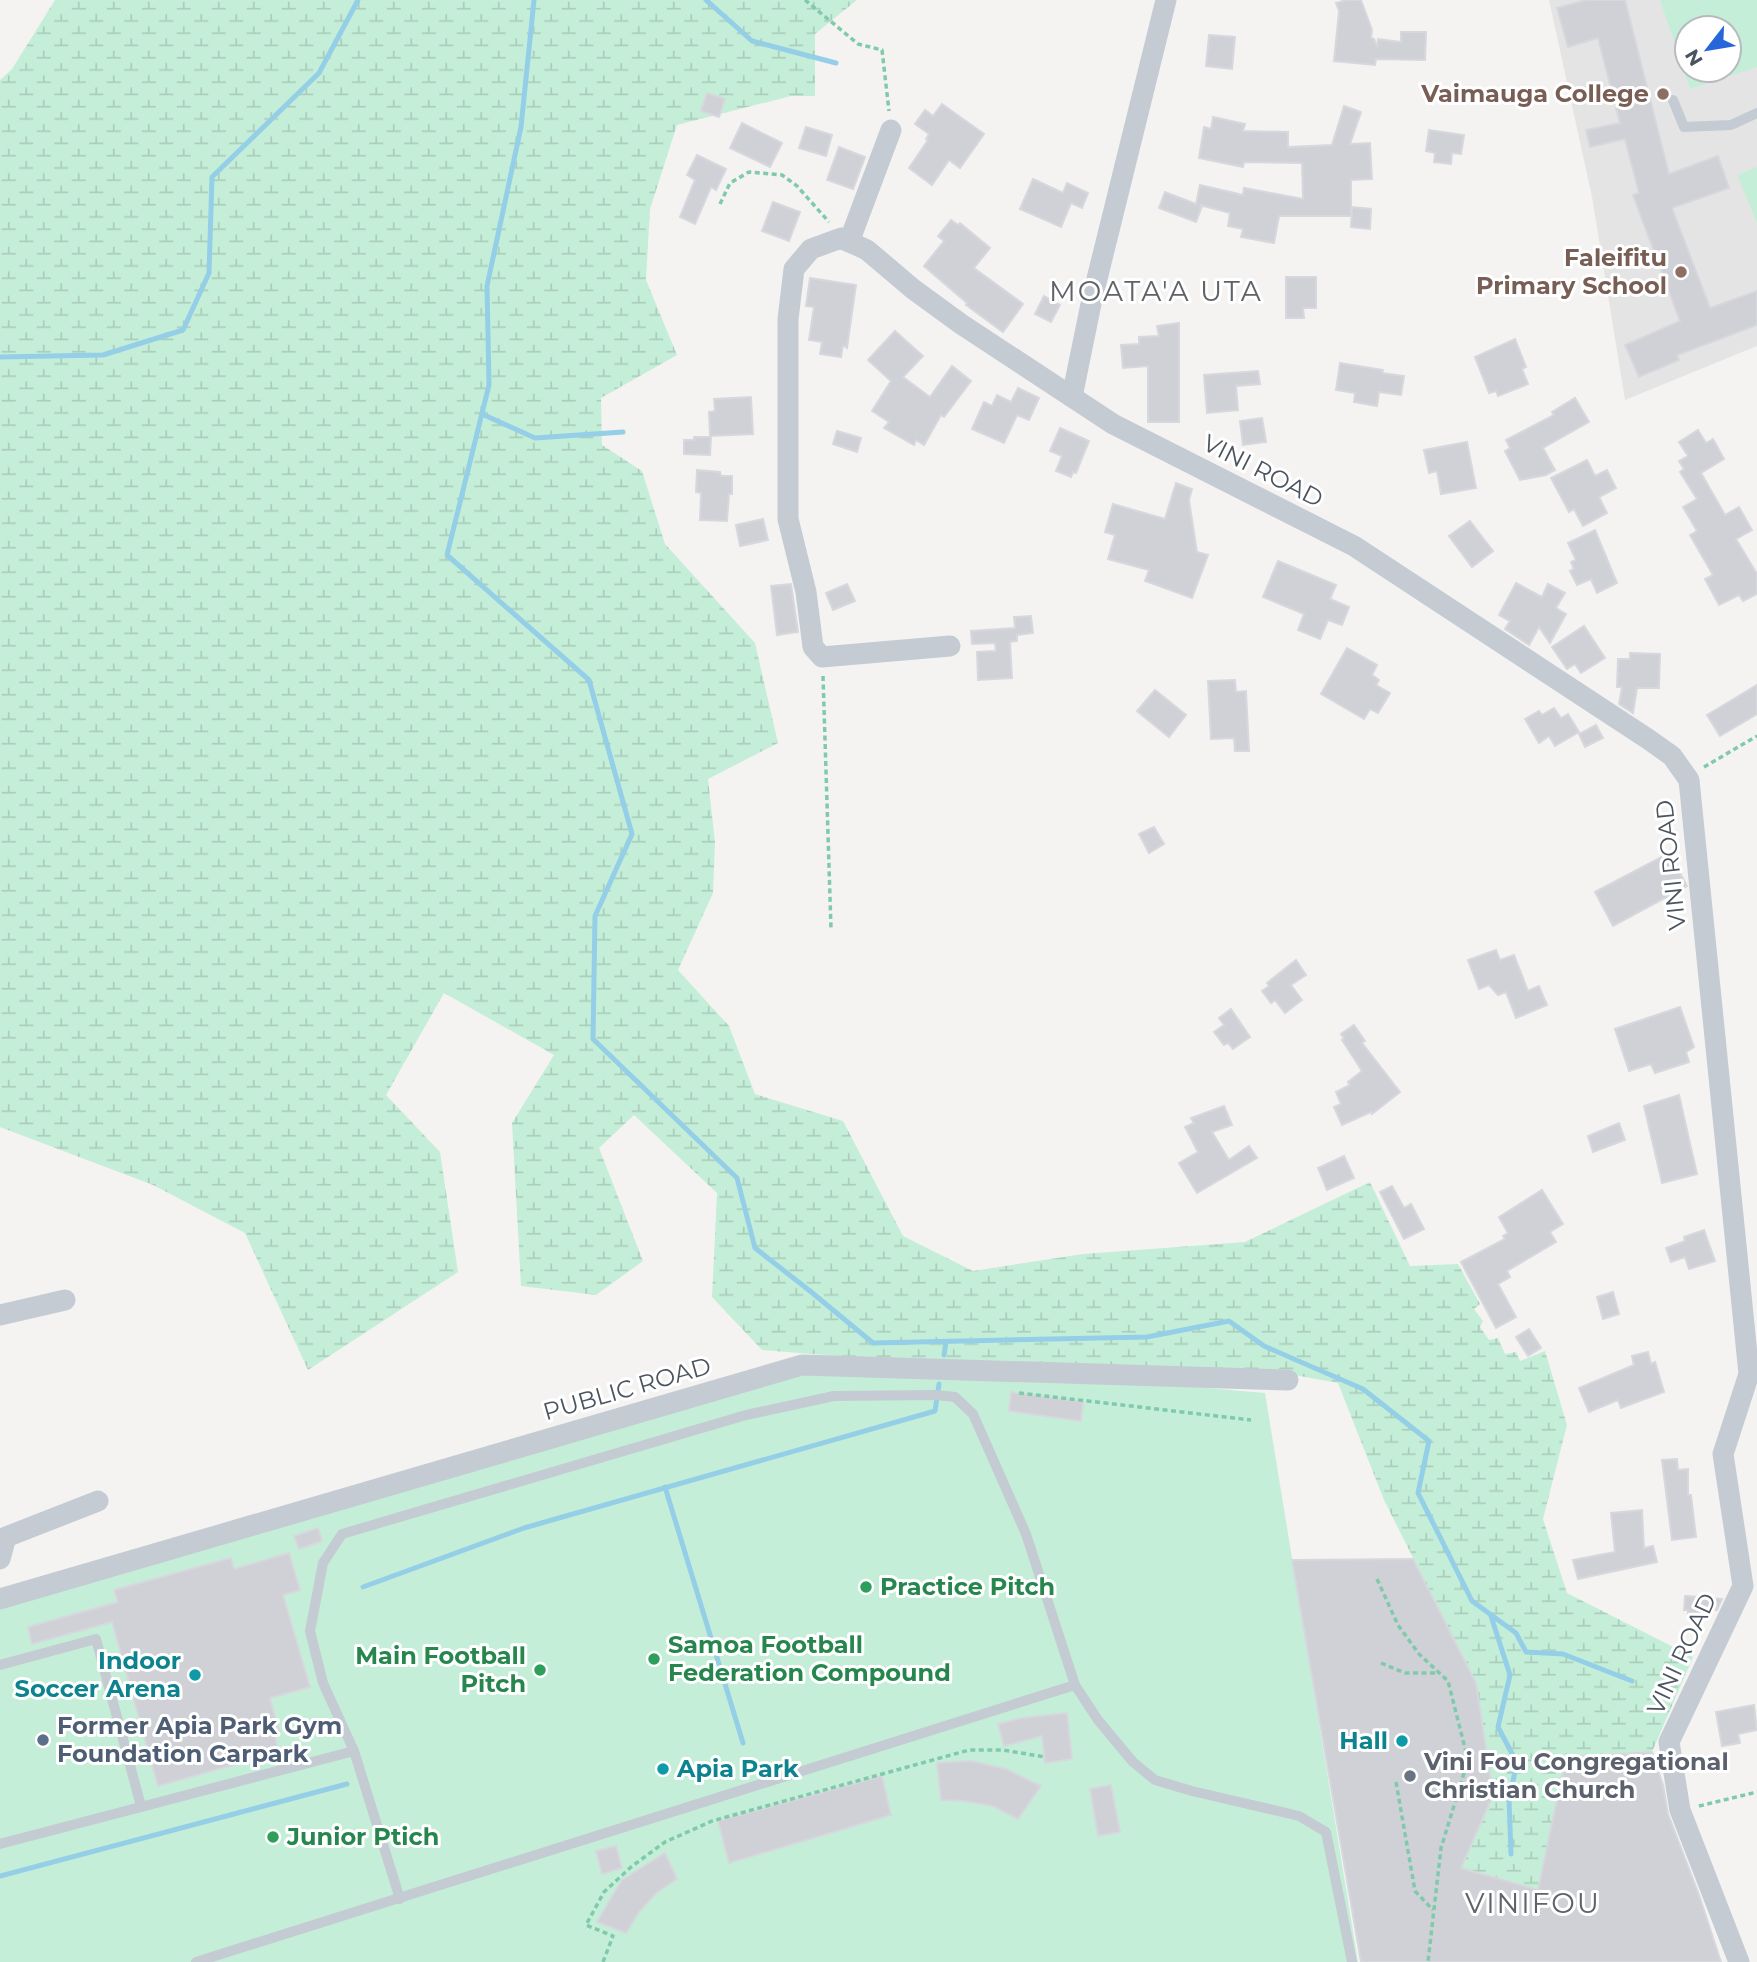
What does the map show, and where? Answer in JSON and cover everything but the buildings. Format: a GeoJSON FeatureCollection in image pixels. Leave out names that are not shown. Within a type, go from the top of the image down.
{"type":"FeatureCollection","features":[{"type":"Feature","properties":{"kind":"street"},"geometry":{"type":"LineString","coordinates":[[1072,397],[1092,299],[1166,0]]}},
{"type":"Feature","properties":{"kind":"street"},"geometry":{"type":"LineString","coordinates":[[891,130],[845,240],[811,249],[794,269],[788,319],[788,519],[806,592],[813,648],[822,657],[950,646]]}},
{"type":"Feature","properties":{"kind":"street","name":"VINI ROAD"},"geometry":{"type":"LineString","coordinates":[[845,240],[867,250],[913,289],[961,324],[1113,424],[1353,546],[1648,739],[1672,756],[1689,780],[1749,1374],[1723,1454],[1743,1586],[1669,1742],[1680,1810],[1739,1962]]}},
{"type":"Feature","properties":{"kind":"street"},"geometry":{"type":"LineString","coordinates":[[0,1315],[65,1300]]}},
{"type":"Feature","properties":{"kind":"street","name":"PUBLIC ROAD"},"geometry":{"type":"LineString","coordinates":[[0,1599],[802,1365],[1288,1380]]}},
{"type":"Feature","properties":{"kind":"street"},"geometry":{"type":"LineString","coordinates":[[0,1559],[6,1537],[98,1501]]}},
{"type":"Feature","properties":{"kind":"lane"},"geometry":{"type":"LineString","coordinates":[[1673,100],[1684,127],[1731,125],[1757,113]]}},
{"type":"Feature","properties":{"kind":"lane"},"geometry":{"type":"LineString","coordinates":[[400,1899],[354,1751],[323,1683],[310,1631],[323,1563],[342,1534],[746,1415],[834,1396],[941,1396],[955,1397],[974,1414],[1026,1534],[1074,1685],[1098,1720],[1133,1762],[1154,1780],[1299,1816],[1326,1832],[1353,1962]]}},
{"type":"Feature","properties":{"kind":"lane"},"geometry":{"type":"LineString","coordinates":[[0,1665],[96,1639],[141,1805]]}},
{"type":"Feature","properties":{"kind":"lane"},"geometry":{"type":"LineString","coordinates":[[197,1962],[1074,1685]]}},
{"type":"Feature","properties":{"kind":"lane"},"geometry":{"type":"LineString","coordinates":[[0,1844],[354,1751]]}},
{"type":"Feature","properties":{"kind":"path"},"geometry":{"type":"LineString","coordinates":[[805,0],[858,44],[882,50],[891,130]]}},
{"type":"Feature","properties":{"kind":"path"},"geometry":{"type":"LineString","coordinates":[[720,204],[730,183],[749,172],[782,175],[797,186],[845,240]]}},
{"type":"Feature","properties":{"kind":"path"},"geometry":{"type":"LineString","coordinates":[[822,657],[831,929]]}},
{"type":"Feature","properties":{"kind":"path"},"geometry":{"type":"LineString","coordinates":[[1689,780],[1708,764],[1757,736]]}},
{"type":"Feature","properties":{"kind":"path"},"geometry":{"type":"LineString","coordinates":[[1019,1393],[1251,1419]]}},
{"type":"Feature","properties":{"kind":"path"},"geometry":{"type":"LineString","coordinates":[[1377,1579],[1398,1625],[1419,1654],[1448,1681],[1468,1760],[1441,1848],[1428,1962]]}},
{"type":"Feature","properties":{"kind":"path"},"geometry":{"type":"LineString","coordinates":[[1381,1663],[1405,1672],[1439,1673]]}},
{"type":"Feature","properties":{"kind":"path"},"geometry":{"type":"LineString","coordinates":[[603,1962],[613,1936],[586,1925],[604,1892],[631,1867],[665,1842],[712,1821],[969,1750],[1003,1750],[1045,1757]]}},
{"type":"Feature","properties":{"kind":"path"},"geometry":{"type":"LineString","coordinates":[[1396,1782],[1415,1891],[1433,1910]]}},
{"type":"Feature","properties":{"kind":"path"},"geometry":{"type":"LineString","coordinates":[[1680,1810],[1757,1792]]}},
{"type":"Feature","properties":{"kind":"shaded area"},"geometry":{"type":"Polygon","coordinates":[[[1549,0],[1757,0],[1757,346],[1625,400],[1592,197],[1549,0]]]}},
{"type":"Feature","properties":{"kind":"green space"},"geometry":{"type":"Polygon","coordinates":[[[55,0],[857,0],[815,34],[815,96],[791,96],[677,125],[650,209],[646,280],[677,355],[601,398],[602,445],[642,471],[665,544],[755,643],[778,743],[708,779],[715,842],[713,893],[678,970],[729,1026],[755,1094],[843,1121],[903,1236],[973,1271],[1083,1254],[1245,1242],[1370,1182],[1410,1266],[1458,1264],[1480,1304],[1474,1309],[1483,1321],[1480,1327],[1489,1340],[1498,1338],[1505,1354],[1516,1352],[1520,1361],[1545,1351],[1567,1425],[1543,1519],[1567,1593],[1693,1657],[1652,1752],[1538,1890],[1461,1868],[1493,1795],[1476,1683],[1384,1500],[1338,1383],[1272,1371],[849,1357],[762,1350],[712,1297],[717,1193],[634,1115],[599,1148],[643,1261],[596,1295],[521,1286],[512,1123],[554,1055],[444,993],[386,1095],[440,1152],[458,1272],[308,1370],[245,1233],[153,1185],[0,1127],[0,80],[12,69],[55,0]]]}},
{"type":"Feature","properties":{"kind":"green space"},"geometry":{"type":"Polygon","coordinates":[[[1660,0],[1757,0],[1757,67],[1743,72],[1743,14],[1673,14],[1673,39],[1660,0]]]}},
{"type":"Feature","properties":{"kind":"green space"},"geometry":{"type":"Polygon","coordinates":[[[1688,84],[1705,84],[1690,89],[1688,84]]]}},
{"type":"Feature","properties":{"kind":"green space"},"geometry":{"type":"Polygon","coordinates":[[[1757,167],[1757,223],[1737,175],[1757,167]]]}},
{"type":"Feature","properties":{"kind":"green space","name":"Apia Park"},"geometry":{"type":"Polygon","coordinates":[[[797,1358],[964,1367],[1265,1393],[1358,1962],[0,1962],[0,1609],[797,1358]]]}},
{"type":"Feature","properties":{"kind":"waterway"},"geometry":{"type":"LineString","coordinates":[[0,357],[103,355],[183,330],[209,273],[212,177],[319,73],[358,0]]}},
{"type":"Feature","properties":{"kind":"waterway"},"geometry":{"type":"LineString","coordinates":[[534,0],[521,127],[487,286],[489,385],[447,555],[589,680],[632,834],[595,916],[593,1039],[737,1178],[755,1248],[873,1343],[1147,1337],[1229,1321],[1264,1346],[1363,1389],[1429,1441],[1418,1493],[1472,1601],[1516,1633],[1526,1652],[1563,1654],[1632,1681]]}},
{"type":"Feature","properties":{"kind":"waterway"},"geometry":{"type":"LineString","coordinates":[[706,0],[752,41],[836,63]]}},
{"type":"Feature","properties":{"kind":"waterway"},"geometry":{"type":"LineString","coordinates":[[482,414],[535,438],[623,432]]}},
{"type":"Feature","properties":{"kind":"waterway"},"geometry":{"type":"LineString","coordinates":[[944,1355],[946,1342]]}},
{"type":"Feature","properties":{"kind":"waterway"},"geometry":{"type":"LineString","coordinates":[[363,1587],[524,1528],[935,1411],[939,1384]]}},
{"type":"Feature","properties":{"kind":"waterway"},"geometry":{"type":"LineString","coordinates":[[665,1487],[743,1743]]}},
{"type":"Feature","properties":{"kind":"waterway"},"geometry":{"type":"LineString","coordinates":[[1491,1616],[1510,1675],[1498,1727],[1517,1763],[1509,1799],[1511,1854]]}},
{"type":"Feature","properties":{"kind":"waterway"},"geometry":{"type":"LineString","coordinates":[[0,1876],[347,1784]]}},
{"type":"Feature","properties":{"kind":"place","name":"Vaimauga College"},"geometry":{"type":"Point","coordinates":[1663,94]}},
{"type":"Feature","properties":{"kind":"place","name":"Faleifitu Primary School"},"geometry":{"type":"Point","coordinates":[1681,272]}},
{"type":"Feature","properties":{"kind":"place","name":"Practice Pitch"},"geometry":{"type":"Point","coordinates":[866,1587]}},
{"type":"Feature","properties":{"kind":"place","name":"Samoa Football Federation Compound"},"geometry":{"type":"Point","coordinates":[654,1659]}},
{"type":"Feature","properties":{"kind":"place","name":"Main Football Pitch"},"geometry":{"type":"Point","coordinates":[540,1670]}},
{"type":"Feature","properties":{"kind":"place","name":"Indoor Soccer Arena"},"geometry":{"type":"Point","coordinates":[195,1675]}},
{"type":"Feature","properties":{"kind":"place","name":"Former Apia Park Gym Foundation Carpark"},"geometry":{"type":"Point","coordinates":[43,1740]}},
{"type":"Feature","properties":{"kind":"place","name":"Hall"},"geometry":{"type":"Point","coordinates":[1402,1741]}},
{"type":"Feature","properties":{"kind":"place","name":"Apia Park"},"geometry":{"type":"Point","coordinates":[663,1769]}},
{"type":"Feature","properties":{"kind":"place","name":"Vini Fou Congregational Christian Church"},"geometry":{"type":"Point","coordinates":[1410,1776]}},
{"type":"Feature","properties":{"kind":"place","name":"Junior Ptich"},"geometry":{"type":"Point","coordinates":[273,1837]}},
{"type":"Feature","properties":{"kind":"district","name":"MOATA'A UTA"},"geometry":{"type":"Point","coordinates":[1156,291]}},
{"type":"Feature","properties":{"kind":"district","name":"VINIFOU"},"geometry":{"type":"Point","coordinates":[1533,1903]}}]}
